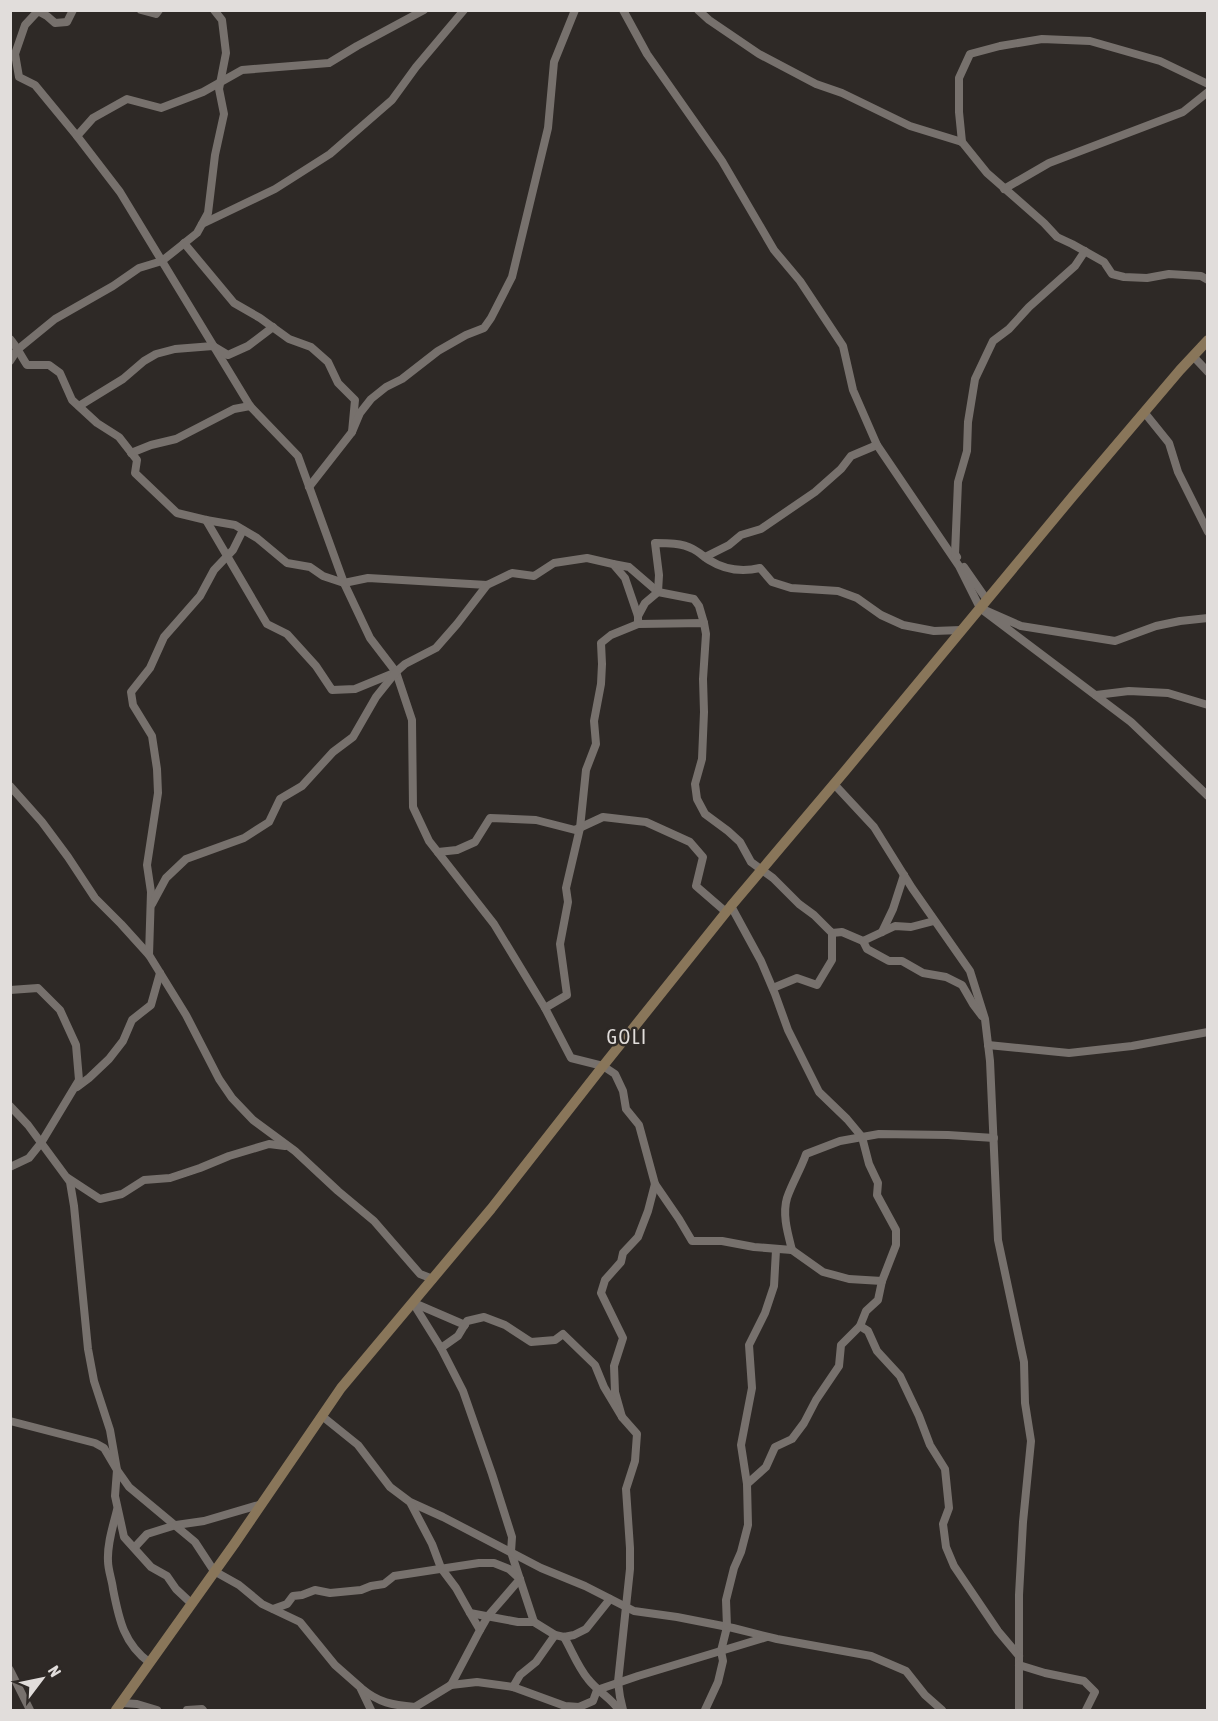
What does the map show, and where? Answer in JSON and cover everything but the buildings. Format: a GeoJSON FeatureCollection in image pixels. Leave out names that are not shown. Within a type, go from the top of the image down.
{"type":"FeatureCollection","features":[{"type":"Feature","properties":{"kind":"main road"},"geometry":{"type":"LineString","coordinates":[[119,1707],[341,1388],[491,1209],[729,909],[1144,412],[1208,340]]}},
{"type":"Feature","properties":{"kind":"street"},"geometry":{"type":"LineString","coordinates":[[72,10],[67,22],[55,23],[38,11],[25,25],[15,54],[15,76],[35,85],[120,192],[250,406],[298,456],[344,583],[370,638],[396,672],[412,720],[413,807],[429,841],[494,924],[545,1008],[571,1058],[603,1066],[615,1074],[623,1092],[626,1109],[639,1125],[655,1184],[692,1241],[722,1241],[776,1250],[792,1250],[824,1272],[849,1279],[882,1281]]}},
{"type":"Feature","properties":{"kind":"street"},"geometry":{"type":"LineString","coordinates":[[141,10],[156,14],[159,10]]}},
{"type":"Feature","properties":{"kind":"street"},"geometry":{"type":"LineString","coordinates":[[10,361],[17,350],[55,319],[113,286],[139,268],[162,261],[197,233],[208,213],[215,155],[224,114],[219,89],[226,53],[222,20],[214,10]]}},
{"type":"Feature","properties":{"kind":"street"},"geometry":{"type":"LineString","coordinates":[[77,136],[93,118],[127,99],[161,108],[220,83],[242,70],[329,63],[424,10]]}},
{"type":"Feature","properties":{"kind":"street"},"geometry":{"type":"LineString","coordinates":[[202,224],[274,189],[330,154],[392,100],[416,67],[465,10]]}},
{"type":"Feature","properties":{"kind":"street"},"geometry":{"type":"LineString","coordinates":[[309,487],[352,432],[360,413],[371,399],[438,351],[484,328],[491,318],[512,277],[548,128],[554,62],[575,10]]}},
{"type":"Feature","properties":{"kind":"street"},"geometry":{"type":"LineString","coordinates":[[623,10],[646,54],[722,161],[774,250],[800,281],[843,346],[853,390],[878,444],[983,604],[1131,722],[1208,796]]}},
{"type":"Feature","properties":{"kind":"street"},"geometry":{"type":"LineString","coordinates":[[698,10],[759,54],[816,84],[842,93],[910,126],[962,142]]}},
{"type":"Feature","properties":{"kind":"street"},"geometry":{"type":"LineString","coordinates":[[1208,84],[1160,61],[1090,41],[1042,39],[970,54],[959,78],[962,142],[987,173],[1057,237],[1104,262],[1112,274],[1147,278],[1169,274],[1201,276],[1208,280]]}},
{"type":"Feature","properties":{"kind":"street"},"geometry":{"type":"LineString","coordinates":[[1004,189],[1049,164],[1183,112],[1208,92]]}},
{"type":"Feature","properties":{"kind":"street"},"geometry":{"type":"LineString","coordinates":[[184,243],[234,303],[289,339],[311,347],[328,362],[338,383],[355,400],[352,432]]}},
{"type":"Feature","properties":{"kind":"street"},"geometry":{"type":"LineString","coordinates":[[1085,251],[1075,266],[1029,307],[1009,329],[993,341],[975,379],[968,422],[967,451],[958,482],[955,554],[983,604],[1021,626],[1115,641],[1156,626],[1208,618]]}},
{"type":"Feature","properties":{"kind":"street"},"geometry":{"type":"LineString","coordinates":[[79,406],[123,379],[156,354],[213,346],[228,355],[248,346],[273,327]]}},
{"type":"Feature","properties":{"kind":"street"},"geometry":{"type":"LineString","coordinates":[[10,339],[17,346],[17,350],[27,365],[49,366],[60,373],[72,400],[97,423],[119,437],[137,460],[135,473],[177,513],[235,525],[257,538],[286,563],[310,567],[323,576],[344,583],[368,579],[487,585]]}},
{"type":"Feature","properties":{"kind":"street"},"geometry":{"type":"LineString","coordinates":[[1193,356],[1208,372]]}},
{"type":"Feature","properties":{"kind":"street"},"geometry":{"type":"LineString","coordinates":[[131,453],[176,439],[234,409],[250,406]]}},
{"type":"Feature","properties":{"kind":"street"},"geometry":{"type":"LineString","coordinates":[[1144,412],[1169,442],[1178,472],[1208,532]]}},
{"type":"Feature","properties":{"kind":"street"},"geometry":{"type":"LineString","coordinates":[[705,557],[741,536],[761,529],[815,492],[841,469],[851,456],[878,444]]}},
{"type":"Feature","properties":{"kind":"street"},"geometry":{"type":"LineString","coordinates":[[206,520],[267,624],[287,634],[316,666],[332,690],[355,689],[396,672]]}},
{"type":"Feature","properties":{"kind":"street"},"geometry":{"type":"LineString","coordinates":[[148,955],[151,892],[147,865],[158,793],[157,769],[152,736],[133,705],[131,692],[150,668],[164,637],[200,596],[214,570],[233,550],[243,530]]}},
{"type":"Feature","properties":{"kind":"street"},"geometry":{"type":"LineString","coordinates":[[638,620],[645,603],[658,592],[659,575],[655,543],[668,543],[691,548],[712,562],[736,571],[760,568],[772,582],[791,588],[838,591],[857,598],[881,615],[903,625],[934,631],[962,630]]}},
{"type":"Feature","properties":{"kind":"street"},"geometry":{"type":"LineString","coordinates":[[151,905],[166,878],[186,859],[244,838],[268,822],[280,799],[302,786],[333,752],[352,737],[376,697],[396,672],[405,664],[436,648],[458,624],[487,585],[512,573],[534,576],[554,564],[587,558],[629,567],[658,592],[694,599],[699,606],[706,634],[702,759],[695,784],[697,799],[705,814],[740,842],[751,862],[773,878],[832,933],[832,960],[818,985],[797,978],[773,988]]}},
{"type":"Feature","properties":{"kind":"street"},"geometry":{"type":"LineString","coordinates":[[613,564],[626,578],[638,620]]}},
{"type":"Feature","properties":{"kind":"street"},"geometry":{"type":"LineString","coordinates":[[545,1008],[567,995],[560,944],[568,902],[566,888],[580,828],[586,770],[596,744],[594,721],[603,664],[601,643],[638,620],[704,623]]}},
{"type":"Feature","properties":{"kind":"street"},"geometry":{"type":"LineString","coordinates":[[1096,695],[1129,691],[1168,693],[1208,705]]}},
{"type":"Feature","properties":{"kind":"street"},"geometry":{"type":"LineString","coordinates":[[834,784],[874,827],[934,921],[970,971],[985,1019],[994,1138],[998,1240],[1024,1362],[1025,1403],[1031,1441],[1019,1585],[1019,1710]]}},
{"type":"Feature","properties":{"kind":"street"},"geometry":{"type":"LineString","coordinates":[[10,786],[69,857],[95,898],[148,955],[186,1015],[219,1079],[232,1098],[253,1120],[288,1146],[374,1221],[420,1274],[433,1279]]}},
{"type":"Feature","properties":{"kind":"street"},"geometry":{"type":"LineString","coordinates":[[438,852],[457,850],[475,842],[490,818],[536,820],[575,830],[603,817],[646,822],[690,842],[704,857],[696,886],[729,909],[761,961],[788,1030],[819,1092],[862,1137],[869,1164],[878,1183],[877,1194],[896,1230],[896,1245],[882,1281],[878,1300],[866,1311],[860,1326],[841,1345],[839,1366],[816,1400],[804,1424],[792,1439],[775,1447],[766,1467],[747,1484]]}},
{"type":"Feature","properties":{"kind":"street"},"geometry":{"type":"LineString","coordinates":[[882,932],[893,909],[904,875]]}},
{"type":"Feature","properties":{"kind":"street"},"geometry":{"type":"LineString","coordinates":[[863,941],[895,926],[911,927],[934,921]]}},
{"type":"Feature","properties":{"kind":"street"},"geometry":{"type":"LineString","coordinates":[[832,933],[842,932],[863,941],[867,949],[889,961],[902,961],[923,973],[946,977],[962,985],[985,1019]]}},
{"type":"Feature","properties":{"kind":"street"},"geometry":{"type":"LineString","coordinates":[[73,1089],[109,1059],[123,1041],[132,1020],[151,1005],[160,973]]}},
{"type":"Feature","properties":{"kind":"street"},"geometry":{"type":"LineString","coordinates":[[10,990],[38,988],[60,1010],[76,1045],[79,1080],[29,1158],[10,1167]]}},
{"type":"Feature","properties":{"kind":"street"},"geometry":{"type":"LineString","coordinates":[[988,1045],[1069,1053],[1132,1046],[1208,1032]]}},
{"type":"Feature","properties":{"kind":"street"},"geometry":{"type":"LineString","coordinates":[[10,1106],[67,1177],[100,1199],[122,1194],[144,1180],[170,1178],[269,1144],[288,1146]]}},
{"type":"Feature","properties":{"kind":"street"},"geometry":{"type":"LineString","coordinates":[[792,1250],[785,1222],[786,1200],[806,1154],[840,1141],[879,1134],[994,1138]]}},
{"type":"Feature","properties":{"kind":"street"},"geometry":{"type":"LineString","coordinates":[[67,1177],[74,1206],[91,1371],[110,1430],[117,1470],[115,1496],[124,1537],[151,1567],[167,1576],[176,1589],[192,1604]]}},
{"type":"Feature","properties":{"kind":"street"},"geometry":{"type":"LineString","coordinates":[[622,1418],[615,1392],[614,1366],[623,1338],[601,1293],[604,1280],[621,1262],[623,1253],[638,1237],[655,1184]]}},
{"type":"Feature","properties":{"kind":"street"},"geometry":{"type":"LineString","coordinates":[[705,1710],[718,1682],[723,1661],[721,1651],[727,1627],[726,1600],[748,1525],[747,1484],[741,1445],[752,1389],[749,1345],[765,1313],[774,1286],[776,1250]]}},
{"type":"Feature","properties":{"kind":"street"},"geometry":{"type":"LineString","coordinates":[[413,1302],[465,1325]]}},
{"type":"Feature","properties":{"kind":"street"},"geometry":{"type":"LineString","coordinates":[[413,1302],[441,1348],[463,1391],[512,1537],[511,1552],[534,1622]]}},
{"type":"Feature","properties":{"kind":"street"},"geometry":{"type":"LineString","coordinates":[[441,1348],[458,1336],[467,1321],[484,1317],[505,1325],[531,1342],[555,1340],[563,1334],[595,1365],[604,1387],[622,1418],[636,1434],[635,1461],[626,1489],[630,1548],[618,1682],[621,1710]]}},
{"type":"Feature","properties":{"kind":"street"},"geometry":{"type":"LineString","coordinates":[[860,1326],[868,1331],[877,1351],[900,1377],[930,1445],[945,1469],[949,1508],[943,1524],[946,1547],[954,1566],[1019,1660],[1045,1673],[1084,1681],[1095,1692],[1086,1710]]}},
{"type":"Feature","properties":{"kind":"street"},"geometry":{"type":"LineString","coordinates":[[322,1416],[358,1445],[390,1487],[411,1502],[541,1568],[585,1586],[634,1611],[872,1656],[906,1671],[925,1695],[942,1710]]}},
{"type":"Feature","properties":{"kind":"street"},"geometry":{"type":"LineString","coordinates":[[10,1421],[100,1445],[108,1453],[129,1487],[199,1546],[214,1571],[239,1585],[262,1604],[300,1622],[335,1665],[373,1698],[393,1705],[414,1709],[451,1685],[477,1682],[513,1687],[565,1706],[579,1707],[593,1701],[597,1690],[618,1682],[768,1637]]}},
{"type":"Feature","properties":{"kind":"street"},"geometry":{"type":"LineString","coordinates":[[411,1502],[441,1568],[456,1588],[480,1630]]}},
{"type":"Feature","properties":{"kind":"street"},"geometry":{"type":"LineString","coordinates":[[135,1547],[147,1534],[176,1525],[204,1521],[262,1504]]}},
{"type":"Feature","properties":{"kind":"street"},"geometry":{"type":"LineString","coordinates":[[117,1510],[108,1561],[118,1618],[126,1638],[150,1664]]}},
{"type":"Feature","properties":{"kind":"street"},"geometry":{"type":"LineString","coordinates":[[273,1609],[287,1604],[293,1596],[315,1590],[330,1593],[361,1590],[384,1584],[394,1576],[479,1563],[494,1563],[509,1569],[520,1579]]}},
{"type":"Feature","properties":{"kind":"street"},"geometry":{"type":"LineString","coordinates":[[451,1685],[488,1616],[520,1579]]}},
{"type":"Feature","properties":{"kind":"street"},"geometry":{"type":"LineString","coordinates":[[470,1614],[518,1622],[534,1622],[555,1635],[564,1637],[586,1629],[610,1599]]}},
{"type":"Feature","properties":{"kind":"street"},"geometry":{"type":"LineString","coordinates":[[513,1687],[520,1675],[536,1662],[555,1635]]}},
{"type":"Feature","properties":{"kind":"street"},"geometry":{"type":"LineString","coordinates":[[564,1637],[586,1677],[597,1690],[621,1710]]}},
{"type":"Feature","properties":{"kind":"street"},"geometry":{"type":"LineString","coordinates":[[10,1670],[30,1710]]}},
{"type":"Feature","properties":{"kind":"street"},"geometry":{"type":"LineString","coordinates":[[360,1687],[371,1710]]}},
{"type":"Feature","properties":{"kind":"street"},"geometry":{"type":"LineString","coordinates":[[119,1707],[137,1704],[157,1710]]}},
{"type":"Feature","properties":{"kind":"street"},"geometry":{"type":"LineString","coordinates":[[187,1710],[203,1710]]}},
{"type":"Feature","properties":{"kind":"district","name":"GOLI"},"geometry":{"type":"Point","coordinates":[627,1037]}}]}
